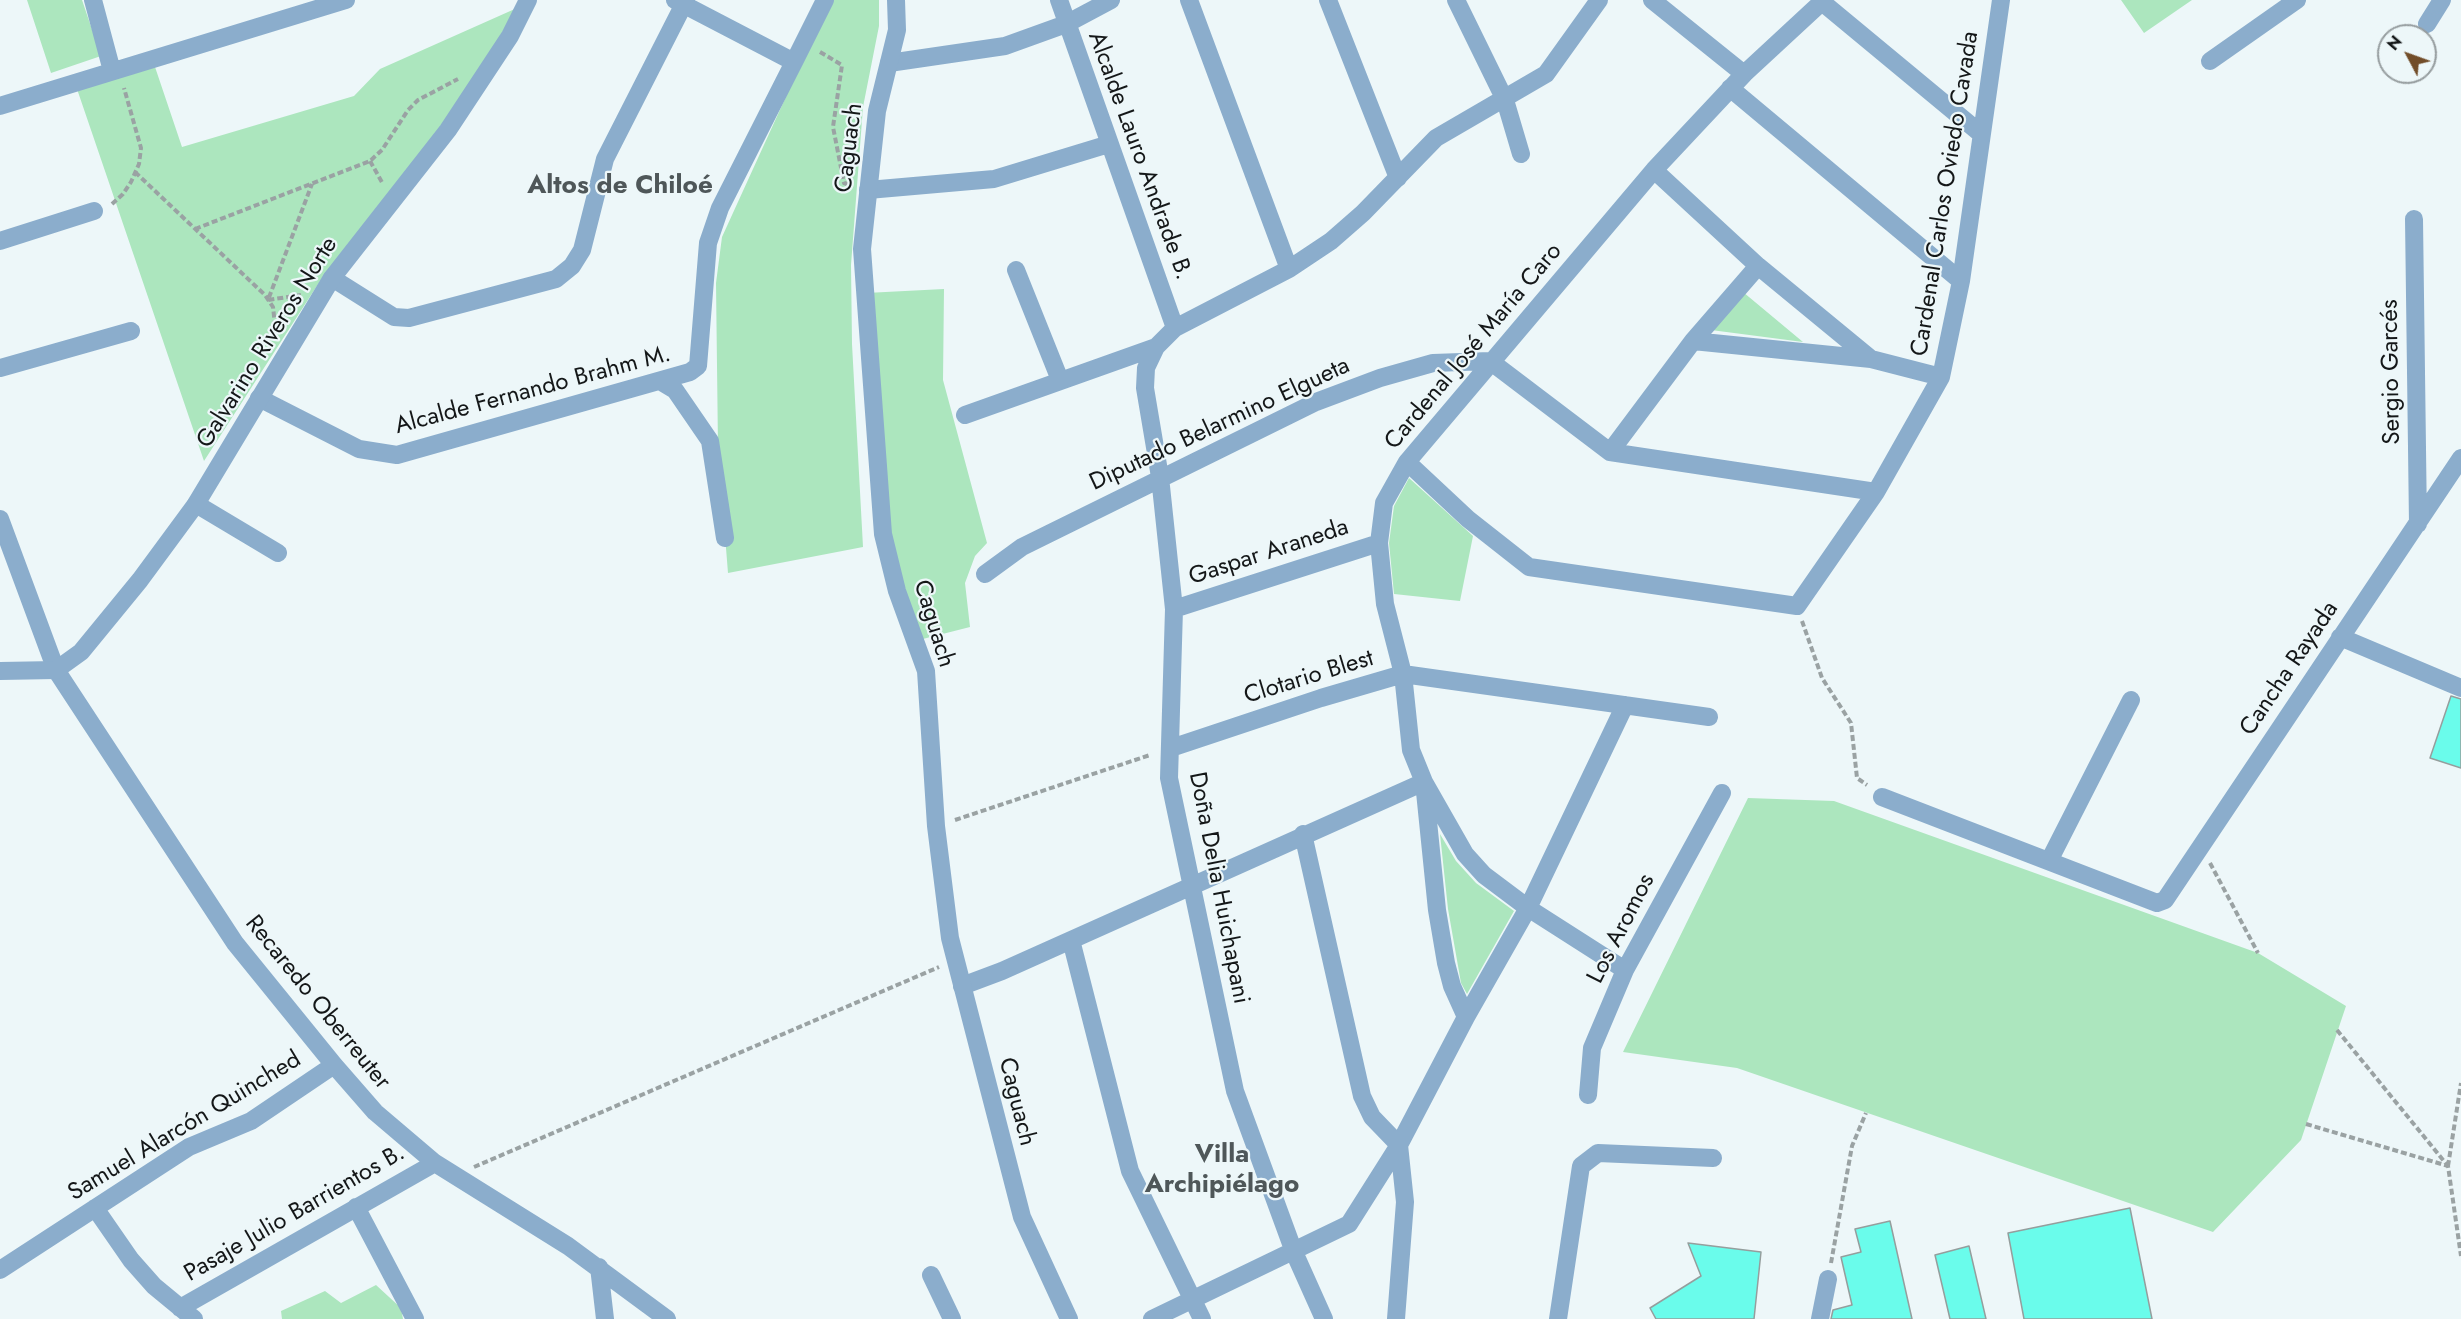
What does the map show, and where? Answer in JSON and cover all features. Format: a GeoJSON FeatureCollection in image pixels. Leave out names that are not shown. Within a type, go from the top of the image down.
{"type":"FeatureCollection","features":[{"type":"Feature","properties":{"kind":"street"},"geometry":{"type":"LineString","coordinates":[[93,0],[115,70]]}},
{"type":"Feature","properties":{"kind":"street","name":"Galvarino Riveros Norte"},"geometry":{"type":"LineString","coordinates":[[56,670],[81,652],[140,580],[196,504],[328,285],[448,130],[510,36],[528,0]]}},
{"type":"Feature","properties":{"kind":"street"},"geometry":{"type":"LineString","coordinates":[[328,285],[394,317],[409,318],[556,279],[572,266],[582,250],[605,159],[682,2],[794,62],[825,0]]}},
{"type":"Feature","properties":{"kind":"street","name":"Caguach"},"geometry":{"type":"LineString","coordinates":[[896,0],[897,30],[877,111],[862,249],[883,534],[897,591],[926,671],[936,826],[950,938],[1022,1217],[1069,1319]]}},
{"type":"Feature","properties":{"kind":"street","name":"Alcalde Lauro Andrade B."},"geometry":{"type":"LineString","coordinates":[[1059,0],[1175,328]]}},
{"type":"Feature","properties":{"kind":"street"},"geometry":{"type":"LineString","coordinates":[[889,63],[1005,46],[1066,24],[1111,0]]}},
{"type":"Feature","properties":{"kind":"street"},"geometry":{"type":"LineString","coordinates":[[1189,0],[1289,269]]}},
{"type":"Feature","properties":{"kind":"street"},"geometry":{"type":"LineString","coordinates":[[1328,0],[1398,178]]}},
{"type":"Feature","properties":{"kind":"street"},"geometry":{"type":"LineString","coordinates":[[1456,0],[1505,100],[1521,154]]}},
{"type":"Feature","properties":{"kind":"street"},"geometry":{"type":"LineString","coordinates":[[965,415],[1156,347],[1175,328],[1289,269],[1331,241],[1398,178],[1436,138],[1505,100],[1546,74],[1599,0]]}},
{"type":"Feature","properties":{"kind":"street"},"geometry":{"type":"LineString","coordinates":[[1652,0],[1744,74]]}},
{"type":"Feature","properties":{"kind":"street","name":"Cardenal Carlos Oviedo Cavada"},"geometry":{"type":"LineString","coordinates":[[1797,606],[1876,492],[1941,377],[1961,281],[1980,133],[2001,0]]}},
{"type":"Feature","properties":{"kind":"street"},"geometry":{"type":"LineString","coordinates":[[2210,61],[2297,0]]}},
{"type":"Feature","properties":{"kind":"street"},"geometry":{"type":"LineString","coordinates":[[2427,24],[2442,0]]}},
{"type":"Feature","properties":{"kind":"street"},"geometry":{"type":"LineString","coordinates":[[0,106],[336,1]]}},
{"type":"Feature","properties":{"kind":"street"},"geometry":{"type":"LineString","coordinates":[[1823,1],[1980,133]]}},
{"type":"Feature","properties":{"kind":"street","name":"Cardenal José María Caro"},"geometry":{"type":"LineString","coordinates":[[1625,970],[1528,908],[1484,875],[1465,854],[1424,782],[1411,750],[1403,674],[1385,604],[1379,543],[1384,503],[1407,462],[1490,361],[1654,170],[1744,74],[1823,1]]}},
{"type":"Feature","properties":{"kind":"street","name":"Alcalde Fernando Brahm M."},"geometry":{"type":"LineString","coordinates":[[259,398],[359,449],[397,456],[690,372],[698,366],[708,243],[720,208],[794,62]]}},
{"type":"Feature","properties":{"kind":"street"},"geometry":{"type":"LineString","coordinates":[[1730,88],[1961,281]]}},
{"type":"Feature","properties":{"kind":"street"},"geometry":{"type":"LineString","coordinates":[[868,190],[994,178],[1109,144]]}},
{"type":"Feature","properties":{"kind":"street"},"geometry":{"type":"LineString","coordinates":[[1654,170],[1758,266],[1871,359]]}},
{"type":"Feature","properties":{"kind":"street"},"geometry":{"type":"LineString","coordinates":[[0,241],[94,211]]}},
{"type":"Feature","properties":{"kind":"street","name":"Sergio Garcés"},"geometry":{"type":"LineString","coordinates":[[2414,219],[2418,524]]}},
{"type":"Feature","properties":{"kind":"street"},"geometry":{"type":"LineString","coordinates":[[1610,452],[1693,341],[1758,266]]}},
{"type":"Feature","properties":{"kind":"street"},"geometry":{"type":"LineString","coordinates":[[1016,270],[1060,380]]}},
{"type":"Feature","properties":{"kind":"street"},"geometry":{"type":"LineString","coordinates":[[0,368],[131,331]]}},
{"type":"Feature","properties":{"kind":"street"},"geometry":{"type":"LineString","coordinates":[[1693,341],[1871,359],[1941,377]]}},
{"type":"Feature","properties":{"kind":"street","name":"Doña Delia Huichapani"},"geometry":{"type":"LineString","coordinates":[[1156,347],[1146,368],[1145,388],[1160,477],[1174,609],[1169,778],[1235,1090],[1294,1252],[1324,1319]]}},
{"type":"Feature","properties":{"kind":"street"},"geometry":{"type":"LineString","coordinates":[[1490,361],[1610,452],[1876,492]]}},
{"type":"Feature","properties":{"kind":"street","name":"Diputado Belarmino Elgueta"},"geometry":{"type":"LineString","coordinates":[[985,574],[1022,547],[1316,402],[1380,378],[1433,363],[1490,361]]}},
{"type":"Feature","properties":{"kind":"street"},"geometry":{"type":"LineString","coordinates":[[660,381],[675,390],[710,441],[725,537]]}},
{"type":"Feature","properties":{"kind":"street","name":"Cancha Rayada"},"geometry":{"type":"LineString","coordinates":[[2049,861],[2157,903],[2172,892],[2461,458]]}},
{"type":"Feature","properties":{"kind":"street"},"geometry":{"type":"LineString","coordinates":[[1407,462],[1468,519],[1529,567],[1797,606]]}},
{"type":"Feature","properties":{"kind":"street"},"geometry":{"type":"LineString","coordinates":[[196,504],[278,553]]}},
{"type":"Feature","properties":{"kind":"street","name":"Recaredo Oberreuter"},"geometry":{"type":"LineString","coordinates":[[0,519],[56,670],[236,943],[334,1065],[375,1112],[435,1163],[599,1267],[668,1319]]}},
{"type":"Feature","properties":{"kind":"street","name":"Gaspar Araneda"},"geometry":{"type":"LineString","coordinates":[[1174,609],[1379,543]]}},
{"type":"Feature","properties":{"kind":"street"},"geometry":{"type":"LineString","coordinates":[[2340,637],[2461,688]]}},
{"type":"Feature","properties":{"kind":"street"},"geometry":{"type":"LineString","coordinates":[[0,671],[56,670]]}},
{"type":"Feature","properties":{"kind":"street","name":"Clotario Blest"},"geometry":{"type":"LineString","coordinates":[[1171,748],[1321,698],[1403,674],[1709,717]]}},
{"type":"Feature","properties":{"kind":"street"},"geometry":{"type":"LineString","coordinates":[[1882,797],[2049,861],[2131,700]]}},
{"type":"Feature","properties":{"kind":"street"},"geometry":{"type":"LineString","coordinates":[[1152,1319],[1349,1224],[1399,1145],[1466,1017],[1528,908],[1625,705]]}},
{"type":"Feature","properties":{"kind":"street"},"geometry":{"type":"LineString","coordinates":[[962,986],[1071,940],[1303,834],[1424,782],[1437,910],[1446,963],[1452,986],[1466,1017]]}},
{"type":"Feature","properties":{"kind":"street","name":"Los Aromos"},"geometry":{"type":"LineString","coordinates":[[1588,1095],[1592,1048],[1625,970],[1722,793]]}},
{"type":"Feature","properties":{"kind":"street"},"geometry":{"type":"LineString","coordinates":[[1303,834],[1362,1096],[1372,1117],[1399,1145],[1405,1202],[1396,1319]]}},
{"type":"Feature","properties":{"kind":"street"},"geometry":{"type":"LineString","coordinates":[[1071,940],[1130,1171],[1202,1319]]}},
{"type":"Feature","properties":{"kind":"street","name":"Samuel Alarcón Quinched"},"geometry":{"type":"LineString","coordinates":[[0,1270],[189,1147],[251,1121],[334,1065]]}},
{"type":"Feature","properties":{"kind":"street"},"geometry":{"type":"LineString","coordinates":[[1558,1319],[1581,1166],[1598,1153],[1713,1158]]}},
{"type":"Feature","properties":{"kind":"street","name":"Pasaje Julio Barrientos B."},"geometry":{"type":"LineString","coordinates":[[180,1308],[435,1163]]}},
{"type":"Feature","properties":{"kind":"street"},"geometry":{"type":"LineString","coordinates":[[95,1208],[131,1260],[154,1287],[194,1319]]}},
{"type":"Feature","properties":{"kind":"street"},"geometry":{"type":"LineString","coordinates":[[356,1208],[415,1319]]}},
{"type":"Feature","properties":{"kind":"street"},"geometry":{"type":"LineString","coordinates":[[599,1267],[605,1319]]}},
{"type":"Feature","properties":{"kind":"street"},"geometry":{"type":"LineString","coordinates":[[931,1275],[952,1319]]}},
{"type":"Feature","properties":{"kind":"street"},"geometry":{"type":"LineString","coordinates":[[1820,1319],[1828,1279]]}},
{"type":"Feature","properties":{"kind":"path"},"geometry":{"type":"LineString","coordinates":[[804,43],[842,64],[833,127],[844,183],[868,190]]}},
{"type":"Feature","properties":{"kind":"path"},"geometry":{"type":"LineString","coordinates":[[94,211],[118,199],[135,172],[141,147],[115,70]]}},
{"type":"Feature","properties":{"kind":"path"},"geometry":{"type":"LineString","coordinates":[[195,228],[370,161],[382,150],[408,110],[418,100],[463,76]]}},
{"type":"Feature","properties":{"kind":"path"},"geometry":{"type":"LineString","coordinates":[[135,172],[268,300],[274,315],[276,344]]}},
{"type":"Feature","properties":{"kind":"path"},"geometry":{"type":"LineString","coordinates":[[268,300],[313,183]]}},
{"type":"Feature","properties":{"kind":"path"},"geometry":{"type":"LineString","coordinates":[[268,300],[328,285]]}},
{"type":"Feature","properties":{"kind":"path"},"geometry":{"type":"LineString","coordinates":[[1797,606],[1822,678],[1851,723],[1857,778],[1882,797]]}},
{"type":"Feature","properties":{"kind":"path"},"geometry":{"type":"LineString","coordinates":[[936,826],[1171,748]]}},
{"type":"Feature","properties":{"kind":"path"},"geometry":{"type":"LineString","coordinates":[[2201,846],[2258,953]]}},
{"type":"Feature","properties":{"kind":"path"},"geometry":{"type":"LineString","coordinates":[[453,1176],[956,960]]}},
{"type":"Feature","properties":{"kind":"path"},"geometry":{"type":"LineString","coordinates":[[2337,1030],[2448,1166]]}},
{"type":"Feature","properties":{"kind":"path"},"geometry":{"type":"LineString","coordinates":[[2461,1083],[2448,1166],[2461,1256]]}},
{"type":"Feature","properties":{"kind":"path"},"geometry":{"type":"LineString","coordinates":[[1828,1279],[1852,1146],[1866,1113]]}},
{"type":"Feature","properties":{"kind":"path"},"geometry":{"type":"LineString","coordinates":[[2306,1124],[2448,1166]]}},
{"type":"Feature","properties":{"kind":"green space"},"geometry":{"type":"Polygon","coordinates":[[[27,0],[82,0],[101,56],[51,73],[27,0]]]}},
{"type":"Feature","properties":{"kind":"green space"},"geometry":{"type":"Polygon","coordinates":[[[830,0],[879,0],[879,26],[863,107],[851,265],[852,344],[863,547],[728,573],[718,448],[716,283],[722,237],[830,0]]]}},
{"type":"Feature","properties":{"kind":"green space"},"geometry":{"type":"Polygon","coordinates":[[[2121,0],[2192,0],[2144,33],[2121,0]]]}},
{"type":"Feature","properties":{"kind":"green space"},"geometry":{"type":"Polygon","coordinates":[[[517,8],[446,124],[322,278],[204,461],[77,89],[154,64],[182,147],[354,96],[380,69],[517,8]]]}},
{"type":"Feature","properties":{"kind":"green space"},"geometry":{"type":"Polygon","coordinates":[[[944,289],[943,380],[987,543],[975,556],[965,583],[970,627],[915,641],[897,591],[866,293],[944,289]]]}},
{"type":"Feature","properties":{"kind":"green space"},"geometry":{"type":"Polygon","coordinates":[[[1743,292],[1803,342],[1711,330],[1743,292]]]}},
{"type":"Feature","properties":{"kind":"green space"},"geometry":{"type":"Polygon","coordinates":[[[1409,478],[1473,536],[1460,601],[1394,594],[1389,543],[1394,506],[1409,478]]]}},
{"type":"Feature","properties":{"kind":"green space"},"geometry":{"type":"Polygon","coordinates":[[[1748,798],[1834,801],[2258,953],[2346,1006],[2301,1140],[2213,1232],[1737,1068],[1623,1052],[1748,798]]]}},
{"type":"Feature","properties":{"kind":"green space"},"geometry":{"type":"Polygon","coordinates":[[[1440,834],[1456,861],[1476,883],[1514,911],[1467,994],[1461,983],[1448,909],[1440,834]]]}},
{"type":"Feature","properties":{"kind":"green space"},"geometry":{"type":"Polygon","coordinates":[[[376,1285],[401,1308],[403,1319],[282,1319],[281,1311],[325,1291],[341,1303],[376,1285]]]}},
{"type":"Feature","properties":{"kind":"building"},"geometry":{"type":"Polygon","coordinates":[[[2451,696],[2461,699],[2461,768],[2430,758],[2451,696]]]}},
{"type":"Feature","properties":{"kind":"building"},"geometry":{"type":"Polygon","coordinates":[[[2130,1208],[2152,1319],[2024,1319],[2008,1233],[2130,1208]]]}},
{"type":"Feature","properties":{"kind":"building"},"geometry":{"type":"Polygon","coordinates":[[[1890,1221],[1912,1319],[1831,1319],[1833,1310],[1852,1305],[1841,1257],[1861,1252],[1855,1229],[1890,1221]]]}},
{"type":"Feature","properties":{"kind":"building"},"geometry":{"type":"Polygon","coordinates":[[[1688,1243],[1761,1252],[1754,1319],[1656,1319],[1650,1308],[1701,1276],[1688,1243]]]}},
{"type":"Feature","properties":{"kind":"building"},"geometry":{"type":"Polygon","coordinates":[[[1969,1246],[1986,1319],[1950,1319],[1935,1255],[1969,1246]]]}},
{"type":"Feature","properties":{"kind":"district","name":"Altos de Chiloé"},"geometry":{"type":"Point","coordinates":[620,187]}},
{"type":"Feature","properties":{"kind":"district","name":"Villa Archipiélago"},"geometry":{"type":"Point","coordinates":[1222,1171]}}]}
